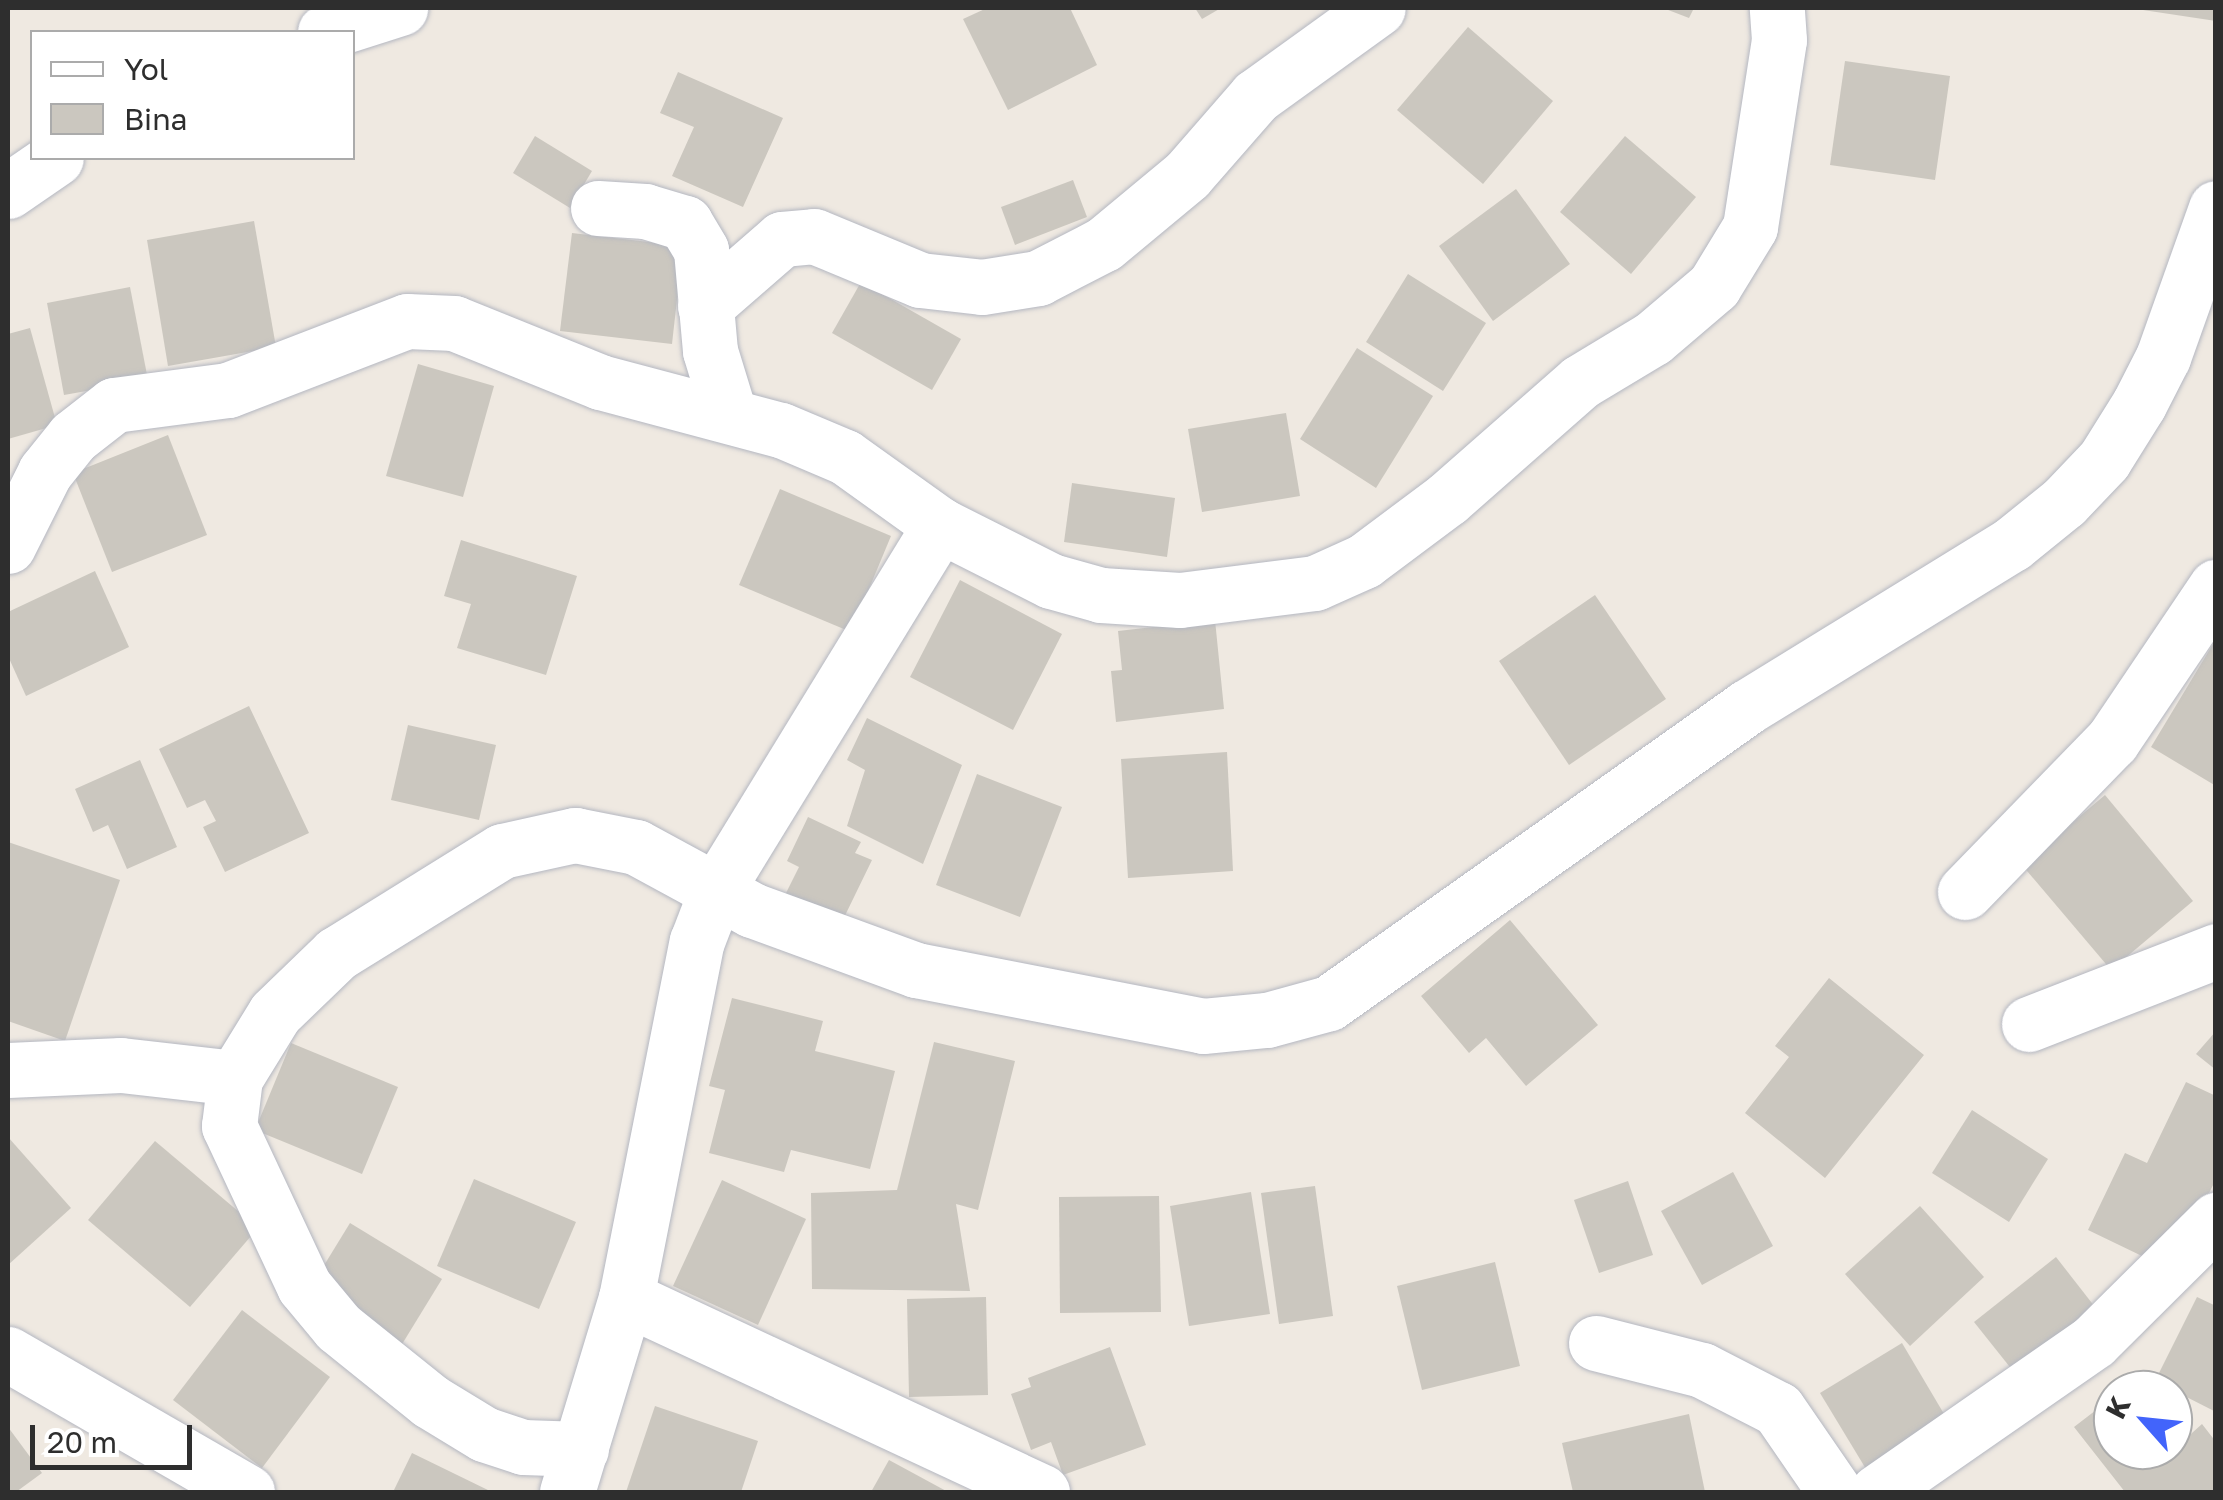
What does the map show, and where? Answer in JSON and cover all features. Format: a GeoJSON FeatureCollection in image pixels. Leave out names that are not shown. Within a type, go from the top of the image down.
{"type":"FeatureCollection","features":[{"type":"Feature","properties":{"kind":"street"},"geometry":{"type":"LineString","coordinates":[[331,30],[400,8]]}},
{"type":"Feature","properties":{"kind":"street"},"geometry":{"type":"LineString","coordinates":[[704,306],[782,239],[814,236],[920,280],[982,287],[1038,278],[1104,244],[1187,175],[1256,96],[1378,8]]}},
{"type":"Feature","properties":{"kind":"street"},"geometry":{"type":"LineString","coordinates":[[8,546],[45,472],[73,437],[114,405],[228,390],[407,322],[454,323],[600,382],[729,413],[845,457],[940,525],[1051,581],[1102,595],[1180,600],[1315,583],[1364,561],[1447,499],[1580,382],[1653,338],[1714,286],[1750,227],[1779,40],[1778,8]]}},
{"type":"Feature","properties":{"kind":"street"},"geometry":{"type":"LineString","coordinates":[[8,191],[53,160]]}},
{"type":"Feature","properties":{"kind":"street"},"geometry":{"type":"LineString","coordinates":[[598,208],[684,224],[701,250],[704,306],[729,413]]}},
{"type":"Feature","properties":{"kind":"street"},"geometry":{"type":"LineString","coordinates":[[940,525],[717,889],[697,941],[626,1298],[574,1471],[484,1434],[430,1401],[338,1328],[304,1286],[228,1126],[235,1078],[275,1013],[336,954],[502,851],[575,835],[636,847],[717,889],[768,917],[916,970],[1203,1026],[1267,1020],[1328,1003],[1747,707],[2012,544],[2064,502],[2104,460],[2140,404],[2164,357],[2216,208]]}},
{"type":"Feature","properties":{"kind":"street"},"geometry":{"type":"LineString","coordinates":[[1965,892],[2112,741],[2216,587]]}},
{"type":"Feature","properties":{"kind":"street"},"geometry":{"type":"LineString","coordinates":[[2029,1024],[2216,950]]}},
{"type":"Feature","properties":{"kind":"street"},"geometry":{"type":"LineString","coordinates":[[8,1070],[120,1065],[235,1078]]}},
{"type":"Feature","properties":{"kind":"street"},"geometry":{"type":"LineString","coordinates":[[1877,1492],[2094,1341],[2216,1220]]}},
{"type":"Feature","properties":{"kind":"street"},"geometry":{"type":"LineString","coordinates":[[626,1298],[1042,1492]]}},
{"type":"Feature","properties":{"kind":"street"},"geometry":{"type":"LineString","coordinates":[[1596,1344],[1702,1370],[1778,1409],[1836,1492]]}},
{"type":"Feature","properties":{"kind":"street"},"geometry":{"type":"LineString","coordinates":[[8,1354],[247,1492]]}},
{"type":"Feature","properties":{"kind":"building"},"geometry":{"type":"Polygon","coordinates":[[[987,8],[1070,8],[1097,65],[1008,110],[963,19],[987,8]]]}},
{"type":"Feature","properties":{"kind":"building"},"geometry":{"type":"Polygon","coordinates":[[[1195,8],[1221,8],[1202,19],[1195,8]]]}},
{"type":"Feature","properties":{"kind":"building"},"geometry":{"type":"Polygon","coordinates":[[[1663,8],[1694,8],[1689,18],[1663,8]]]}},
{"type":"Feature","properties":{"kind":"building"},"geometry":{"type":"Polygon","coordinates":[[[2216,8],[2216,21],[2143,10],[2216,8]]]}},
{"type":"Feature","properties":{"kind":"building"},"geometry":{"type":"Polygon","coordinates":[[[1468,27],[1553,101],[1483,184],[1397,110],[1468,27]]]}},
{"type":"Feature","properties":{"kind":"building"},"geometry":{"type":"Polygon","coordinates":[[[1845,61],[1950,76],[1935,180],[1830,165],[1845,61]]]}},
{"type":"Feature","properties":{"kind":"building"},"geometry":{"type":"Polygon","coordinates":[[[678,72],[783,118],[743,207],[672,176],[694,127],[660,113],[678,72]]]}},
{"type":"Feature","properties":{"kind":"building"},"geometry":{"type":"Polygon","coordinates":[[[535,136],[592,171],[570,208],[513,173],[535,136]]]}},
{"type":"Feature","properties":{"kind":"building"},"geometry":{"type":"Polygon","coordinates":[[[1625,136],[1696,197],[1631,274],[1560,212],[1625,136]]]}},
{"type":"Feature","properties":{"kind":"building"},"geometry":{"type":"Polygon","coordinates":[[[1073,180],[1087,217],[1015,245],[1001,207],[1073,180]]]}},
{"type":"Feature","properties":{"kind":"building"},"geometry":{"type":"Polygon","coordinates":[[[1516,189],[1570,264],[1493,321],[1439,246],[1516,189]]]}},
{"type":"Feature","properties":{"kind":"building"},"geometry":{"type":"Polygon","coordinates":[[[254,221],[276,347],[168,366],[147,240],[254,221]]]}},
{"type":"Feature","properties":{"kind":"building"},"geometry":{"type":"Polygon","coordinates":[[[572,233],[683,246],[672,344],[560,331],[572,233]]]}},
{"type":"Feature","properties":{"kind":"building"},"geometry":{"type":"Polygon","coordinates":[[[1408,274],[1486,323],[1443,391],[1366,342],[1408,274]]]}},
{"type":"Feature","properties":{"kind":"building"},"geometry":{"type":"Polygon","coordinates":[[[861,282],[961,339],[932,390],[832,333],[861,282]]]}},
{"type":"Feature","properties":{"kind":"building"},"geometry":{"type":"Polygon","coordinates":[[[130,287],[148,380],[64,395],[47,303],[130,287]]]}},
{"type":"Feature","properties":{"kind":"building"},"geometry":{"type":"Polygon","coordinates":[[[30,328],[57,425],[8,439],[8,334],[30,328]]]}},
{"type":"Feature","properties":{"kind":"building"},"geometry":{"type":"Polygon","coordinates":[[[1357,348],[1433,396],[1376,488],[1300,439],[1357,348]]]}},
{"type":"Feature","properties":{"kind":"building"},"geometry":{"type":"Polygon","coordinates":[[[418,364],[494,386],[463,497],[386,476],[418,364]]]}},
{"type":"Feature","properties":{"kind":"building"},"geometry":{"type":"Polygon","coordinates":[[[1286,413],[1300,496],[1202,512],[1188,429],[1286,413]]]}},
{"type":"Feature","properties":{"kind":"building"},"geometry":{"type":"Polygon","coordinates":[[[168,435],[207,535],[112,572],[73,473],[168,435]]]}},
{"type":"Feature","properties":{"kind":"building"},"geometry":{"type":"Polygon","coordinates":[[[1072,483],[1175,498],[1167,557],[1064,542],[1072,483]]]}},
{"type":"Feature","properties":{"kind":"building"},"geometry":{"type":"Polygon","coordinates":[[[780,489],[891,536],[851,632],[739,585],[780,489]]]}},
{"type":"Feature","properties":{"kind":"building"},"geometry":{"type":"Polygon","coordinates":[[[461,540],[577,576],[546,675],[457,648],[471,604],[444,596],[461,540]]]}},
{"type":"Feature","properties":{"kind":"building"},"geometry":{"type":"Polygon","coordinates":[[[95,571],[129,647],[26,696],[8,656],[8,612],[95,571]]]}},
{"type":"Feature","properties":{"kind":"building"},"geometry":{"type":"Polygon","coordinates":[[[960,580],[1062,634],[1013,730],[910,677],[960,580]]]}},
{"type":"Feature","properties":{"kind":"building"},"geometry":{"type":"Polygon","coordinates":[[[1595,595],[1666,699],[1569,765],[1499,661],[1595,595]]]}},
{"type":"Feature","properties":{"kind":"building"},"geometry":{"type":"Polygon","coordinates":[[[1215,620],[1224,709],[1116,722],[1111,671],[1122,670],[1118,631],[1215,620]]]}},
{"type":"Feature","properties":{"kind":"building"},"geometry":{"type":"Polygon","coordinates":[[[2216,639],[2216,786],[2151,747],[2216,639]]]}},
{"type":"Feature","properties":{"kind":"building"},"geometry":{"type":"Polygon","coordinates":[[[249,706],[309,833],[225,872],[203,827],[216,821],[205,800],[187,808],[159,749],[249,706]]]}},
{"type":"Feature","properties":{"kind":"building"},"geometry":{"type":"Polygon","coordinates":[[[867,718],[962,765],[923,864],[847,826],[865,770],[847,760],[867,718]]]}},
{"type":"Feature","properties":{"kind":"building"},"geometry":{"type":"Polygon","coordinates":[[[408,725],[496,745],[479,820],[391,800],[408,725]]]}},
{"type":"Feature","properties":{"kind":"building"},"geometry":{"type":"Polygon","coordinates":[[[1227,752],[1233,871],[1128,878],[1121,759],[1227,752]]]}},
{"type":"Feature","properties":{"kind":"building"},"geometry":{"type":"Polygon","coordinates":[[[140,760],[177,847],[127,869],[108,825],[93,832],[75,789],[140,760]]]}},
{"type":"Feature","properties":{"kind":"building"},"geometry":{"type":"Polygon","coordinates":[[[977,774],[1062,807],[1020,917],[936,885],[977,774]]]}},
{"type":"Feature","properties":{"kind":"building"},"geometry":{"type":"Polygon","coordinates":[[[2105,795],[2193,901],[2111,970],[2022,865],[2105,795]]]}},
{"type":"Feature","properties":{"kind":"building"},"geometry":{"type":"Polygon","coordinates":[[[808,817],[861,842],[855,853],[872,860],[837,932],[780,905],[799,867],[787,861],[808,817]]]}},
{"type":"Feature","properties":{"kind":"building"},"geometry":{"type":"Polygon","coordinates":[[[8,842],[120,880],[65,1041],[8,1021],[8,842]]]}},
{"type":"Feature","properties":{"kind":"building"},"geometry":{"type":"Polygon","coordinates":[[[1510,920],[1598,1025],[1526,1086],[1486,1038],[1469,1053],[1421,996],[1510,920]]]}},
{"type":"Feature","properties":{"kind":"building"},"geometry":{"type":"Polygon","coordinates":[[[1829,978],[1924,1055],[1825,1178],[1745,1113],[1789,1057],[1775,1046],[1829,978]]]}},
{"type":"Feature","properties":{"kind":"building"},"geometry":{"type":"Polygon","coordinates":[[[732,998],[823,1021],[815,1051],[895,1071],[870,1169],[791,1150],[784,1172],[709,1153],[725,1090],[709,1086],[732,998]]]}},
{"type":"Feature","properties":{"kind":"building"},"geometry":{"type":"Polygon","coordinates":[[[2216,1031],[2216,1070],[2196,1054],[2216,1031]]]}},
{"type":"Feature","properties":{"kind":"building"},"geometry":{"type":"Polygon","coordinates":[[[934,1042],[1015,1061],[978,1210],[956,1204],[970,1291],[812,1289],[811,1193],[897,1190],[934,1042]]]}},
{"type":"Feature","properties":{"kind":"building"},"geometry":{"type":"Polygon","coordinates":[[[291,1043],[398,1087],[362,1174],[255,1130],[291,1043]]]}},
{"type":"Feature","properties":{"kind":"building"},"geometry":{"type":"Polygon","coordinates":[[[2186,1082],[2216,1096],[2216,1179],[2171,1270],[2088,1230],[2125,1153],[2147,1163],[2186,1082]]]}},
{"type":"Feature","properties":{"kind":"building"},"geometry":{"type":"Polygon","coordinates":[[[1972,1110],[2048,1159],[2009,1222],[1932,1173],[1972,1110]]]}},
{"type":"Feature","properties":{"kind":"building"},"geometry":{"type":"Polygon","coordinates":[[[8,1137],[71,1208],[8,1265],[8,1137]]]}},
{"type":"Feature","properties":{"kind":"building"},"geometry":{"type":"Polygon","coordinates":[[[155,1141],[258,1228],[190,1307],[88,1220],[155,1141]]]}},
{"type":"Feature","properties":{"kind":"building"},"geometry":{"type":"Polygon","coordinates":[[[1733,1172],[1773,1246],[1702,1285],[1661,1211],[1733,1172]]]}},
{"type":"Feature","properties":{"kind":"building"},"geometry":{"type":"Polygon","coordinates":[[[474,1179],[576,1222],[539,1309],[437,1266],[474,1179]]]}},
{"type":"Feature","properties":{"kind":"building"},"geometry":{"type":"Polygon","coordinates":[[[722,1180],[806,1219],[758,1325],[673,1286],[722,1180]]]}},
{"type":"Feature","properties":{"kind":"building"},"geometry":{"type":"Polygon","coordinates":[[[1628,1181],[1653,1255],[1599,1273],[1574,1200],[1628,1181]]]}},
{"type":"Feature","properties":{"kind":"building"},"geometry":{"type":"Polygon","coordinates":[[[1315,1186],[1333,1316],[1279,1324],[1261,1193],[1315,1186]]]}},
{"type":"Feature","properties":{"kind":"building"},"geometry":{"type":"Polygon","coordinates":[[[1251,1192],[1270,1314],[1189,1326],[1170,1206],[1251,1192]]]}},
{"type":"Feature","properties":{"kind":"building"},"geometry":{"type":"Polygon","coordinates":[[[1159,1196],[1161,1312],[1060,1313],[1059,1197],[1159,1196]]]}},
{"type":"Feature","properties":{"kind":"building"},"geometry":{"type":"Polygon","coordinates":[[[1920,1206],[1984,1277],[1910,1346],[1845,1274],[1920,1206]]]}},
{"type":"Feature","properties":{"kind":"building"},"geometry":{"type":"Polygon","coordinates":[[[350,1223],[442,1279],[396,1354],[304,1298],[350,1223]]]}},
{"type":"Feature","properties":{"kind":"building"},"geometry":{"type":"Polygon","coordinates":[[[2056,1257],[2102,1316],[2021,1381],[1974,1322],[2056,1257]]]}},
{"type":"Feature","properties":{"kind":"building"},"geometry":{"type":"Polygon","coordinates":[[[1495,1262],[1520,1366],[1422,1390],[1397,1286],[1495,1262]]]}},
{"type":"Feature","properties":{"kind":"building"},"geometry":{"type":"Polygon","coordinates":[[[986,1297],[988,1395],[909,1397],[907,1299],[986,1297]]]}},
{"type":"Feature","properties":{"kind":"building"},"geometry":{"type":"Polygon","coordinates":[[[2197,1297],[2216,1306],[2216,1412],[2193,1400],[2193,1370],[2160,1370],[2197,1297]]]}},
{"type":"Feature","properties":{"kind":"building"},"geometry":{"type":"Polygon","coordinates":[[[242,1310],[330,1377],[262,1468],[173,1400],[242,1310]]]}},
{"type":"Feature","properties":{"kind":"building"},"geometry":{"type":"Polygon","coordinates":[[[1902,1343],[1947,1419],[1866,1469],[1820,1393],[1902,1343]]]}},
{"type":"Feature","properties":{"kind":"building"},"geometry":{"type":"Polygon","coordinates":[[[1110,1347],[1146,1445],[1063,1475],[1051,1442],[1031,1450],[1011,1394],[1031,1387],[1028,1378],[1110,1347]]]}},
{"type":"Feature","properties":{"kind":"building"},"geometry":{"type":"Polygon","coordinates":[[[655,1406],[758,1441],[741,1492],[626,1492],[655,1406]]]}},
{"type":"Feature","properties":{"kind":"building"},"geometry":{"type":"Polygon","coordinates":[[[2093,1412],[2093,1451],[2074,1427],[2093,1412]]]}},
{"type":"Feature","properties":{"kind":"building"},"geometry":{"type":"Polygon","coordinates":[[[1689,1414],[1705,1492],[1573,1492],[1562,1443],[1689,1414]]]}},
{"type":"Feature","properties":{"kind":"building"},"geometry":{"type":"Polygon","coordinates":[[[2202,1424],[2216,1442],[2216,1492],[2125,1492],[2108,1470],[2193,1470],[2193,1432],[2202,1424]]]}},
{"type":"Feature","properties":{"kind":"building"},"geometry":{"type":"Polygon","coordinates":[[[8,1427],[42,1473],[16,1492],[8,1492],[8,1427]]]}},
{"type":"Feature","properties":{"kind":"building"},"geometry":{"type":"Polygon","coordinates":[[[412,1453],[492,1492],[393,1492],[412,1453]]]}},
{"type":"Feature","properties":{"kind":"building"},"geometry":{"type":"Polygon","coordinates":[[[889,1460],[948,1492],[871,1492],[889,1460]]]}}]}
